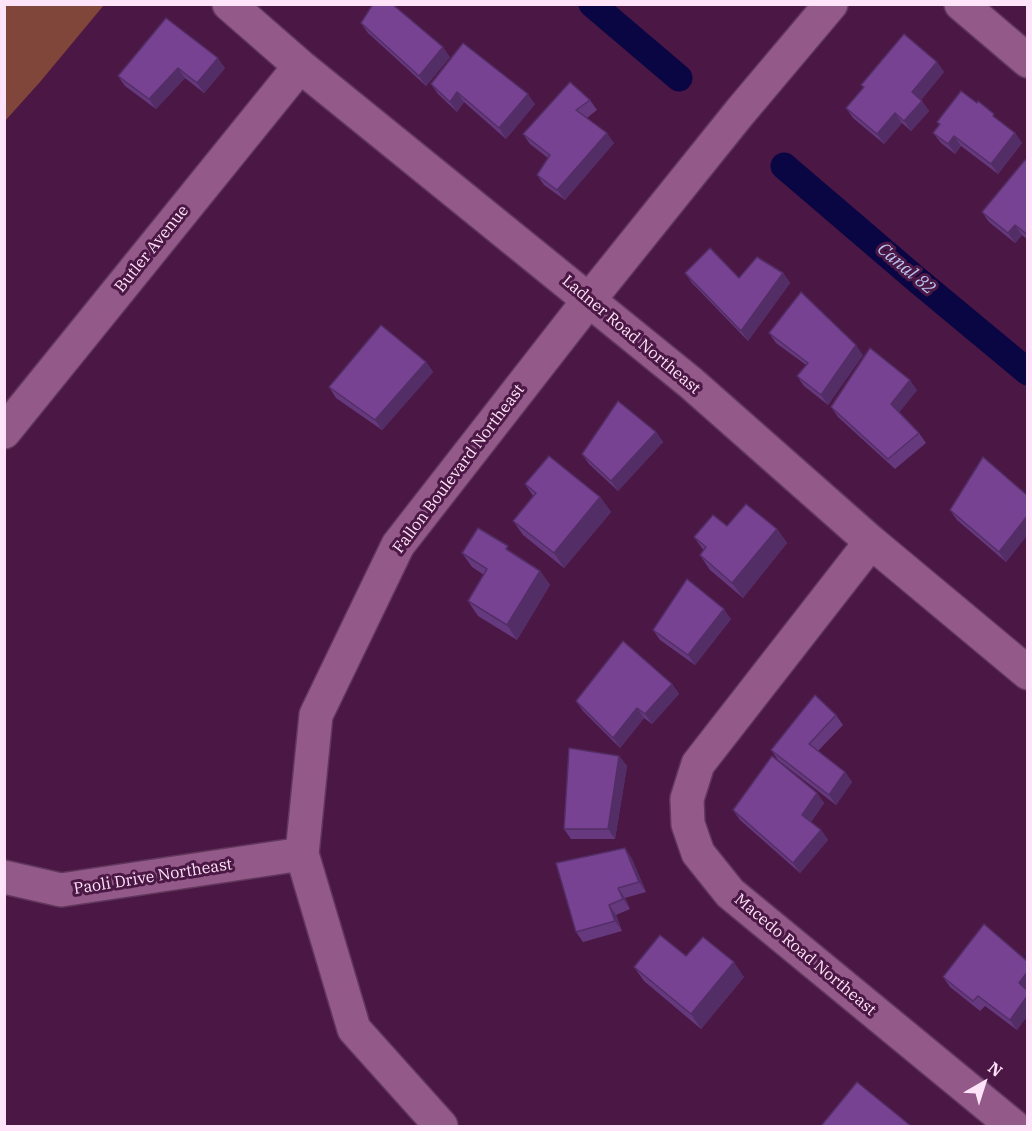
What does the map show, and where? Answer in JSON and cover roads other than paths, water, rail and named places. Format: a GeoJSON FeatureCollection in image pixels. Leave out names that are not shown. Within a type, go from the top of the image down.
{"type":"FeatureCollection","features":[{"type":"Feature","properties":{"kind":"street","name":"Ladner Road Northeast"},"geometry":{"type":"LineString","coordinates":[[230,4],[300,66],[691,383],[871,542],[1028,673]]}},
{"type":"Feature","properties":{"kind":"street","name":"Fallon Boulevard Northeast"},"geometry":{"type":"LineString","coordinates":[[441,1126],[354,1029],[302,854],[316,715],[398,545],[589,300],[740,112],[831,4]]}},
{"type":"Feature","properties":{"kind":"street"},"geometry":{"type":"LineString","coordinates":[[961,4],[1028,61]]}},
{"type":"Feature","properties":{"kind":"street","name":"Butler Avenue"},"geometry":{"type":"LineString","coordinates":[[4,432],[300,66]]}},
{"type":"Feature","properties":{"kind":"street","name":"Macedo Road Northeast"},"geometry":{"type":"LineString","coordinates":[[871,542],[698,764],[687,799],[688,824],[698,853],[730,893],[1012,1126]]}},
{"type":"Feature","properties":{"kind":"street","name":"Paoli Drive Northeast"},"geometry":{"type":"LineString","coordinates":[[4,877],[61,890],[302,854]]}},
{"type":"Feature","properties":{"kind":"waterway","name":"Canal 82"},"geometry":{"type":"LineString","coordinates":[[592,4],[679,78]]}},
{"type":"Feature","properties":{"kind":"waterway","name":"Canal 82"},"geometry":{"type":"LineString","coordinates":[[784,166],[1028,372]]}}]}
